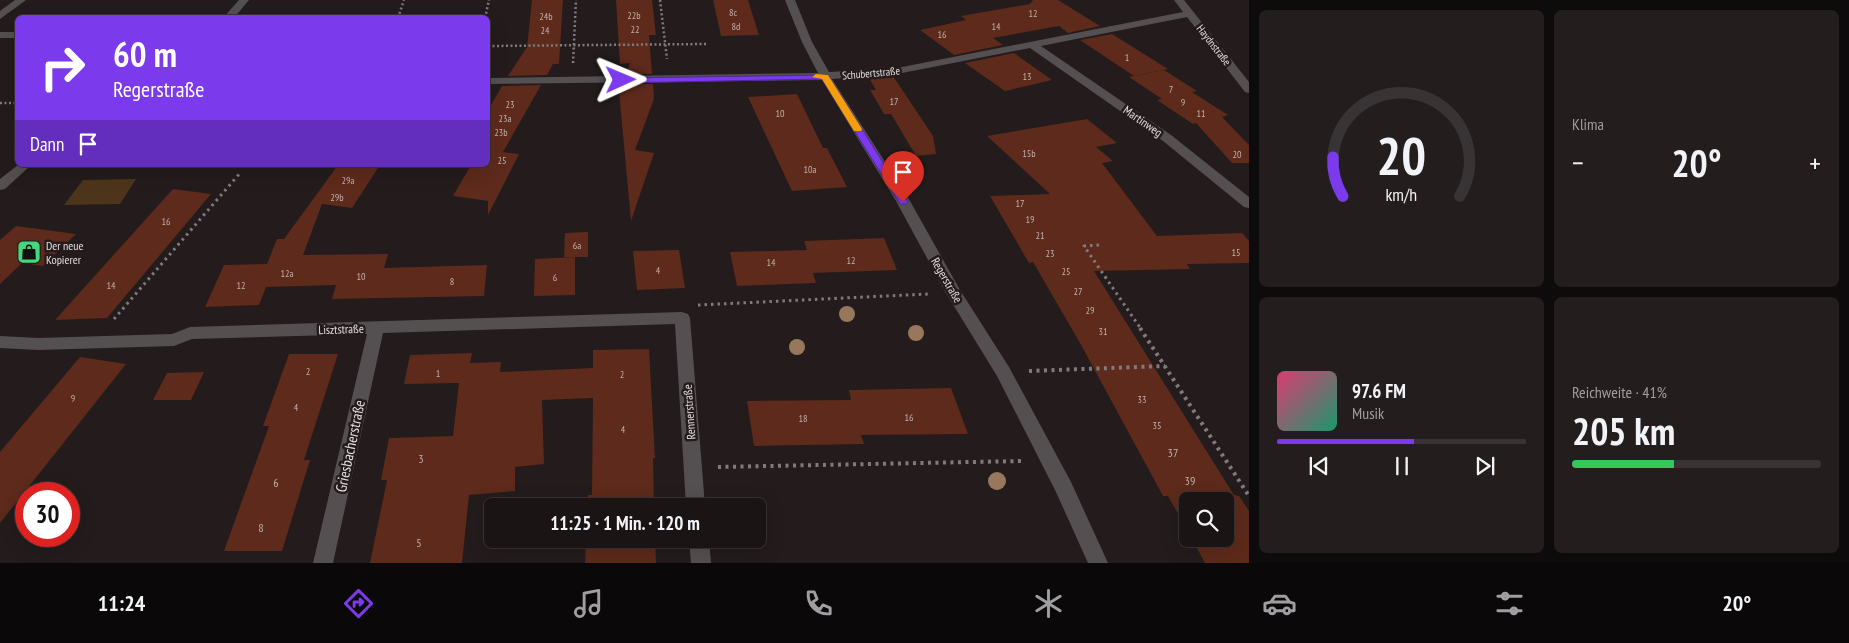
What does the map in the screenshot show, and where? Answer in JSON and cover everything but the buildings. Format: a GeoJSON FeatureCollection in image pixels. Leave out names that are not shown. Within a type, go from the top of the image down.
{"type":"FeatureCollection","features":[{"type":"Feature","properties":{"kind":"street"},"geometry":{"type":"LineString","coordinates":[[0,16],[21,0]]}},
{"type":"Feature","properties":{"kind":"street"},"geometry":{"type":"LineString","coordinates":[[231,15],[244,0]]}},
{"type":"Feature","properties":{"kind":"street","name":"Regerstraße"},"geometry":{"type":"LineString","coordinates":[[790,0],[807,42],[825,76],[903,202],[954,293],[1003,372],[1050,460],[1098,563]]}},
{"type":"Feature","properties":{"kind":"street","name":"Haydnstraße"},"geometry":{"type":"LineString","coordinates":[[1179,0],[1249,90]]}},
{"type":"Feature","properties":{"kind":"street","name":"Schubertstraße"},"geometry":{"type":"LineString","coordinates":[[490,81],[669,80],[897,72],[1190,14]]}},
{"type":"Feature","properties":{"kind":"street"},"geometry":{"type":"LineString","coordinates":[[0,35],[15,35]]}},
{"type":"Feature","properties":{"kind":"street","name":"Martinweg"},"geometry":{"type":"LineString","coordinates":[[1032,44],[1167,138],[1249,204]]}},
{"type":"Feature","properties":{"kind":"street"},"geometry":{"type":"LineString","coordinates":[[0,186],[23,167]]}},
{"type":"Feature","properties":{"kind":"street","name":"Lisztstraße"},"geometry":{"type":"LineString","coordinates":[[0,342],[174,340],[190,333],[682,318]]}},
{"type":"Feature","properties":{"kind":"street","name":"Rennerstraße"},"geometry":{"type":"LineString","coordinates":[[682,318],[696,498]]}},
{"type":"Feature","properties":{"kind":"street","name":"Griesbacherstraße"},"geometry":{"type":"LineString","coordinates":[[323,563],[376,328]]}},
{"type":"Feature","properties":{"kind":"street"},"geometry":{"type":"LineString","coordinates":[[700,548],[701,563]]}},
{"type":"Feature","properties":{"kind":"path"},"geometry":{"type":"LineString","coordinates":[[399,15],[404,0]]}},
{"type":"Feature","properties":{"kind":"path"},"geometry":{"type":"LineString","coordinates":[[486,15],[489,0]]}},
{"type":"Feature","properties":{"kind":"path"},"geometry":{"type":"LineString","coordinates":[[572,81],[576,0]]}},
{"type":"Feature","properties":{"kind":"path"},"geometry":{"type":"LineString","coordinates":[[660,0],[669,80]]}},
{"type":"Feature","properties":{"kind":"path"},"geometry":{"type":"LineString","coordinates":[[490,46],[707,44]]}},
{"type":"Feature","properties":{"kind":"path"},"geometry":{"type":"LineString","coordinates":[[0,103],[15,103]]}},
{"type":"Feature","properties":{"kind":"path"},"geometry":{"type":"LineString","coordinates":[[94,342],[241,172]]}},
{"type":"Feature","properties":{"kind":"path"},"geometry":{"type":"LineString","coordinates":[[1099,245],[1084,246],[1166,366],[1249,496]]}},
{"type":"Feature","properties":{"kind":"path"},"geometry":{"type":"LineString","coordinates":[[682,318],[699,303],[954,293]]}},
{"type":"Feature","properties":{"kind":"path"},"geometry":{"type":"LineString","coordinates":[[1003,372],[1166,366]]}},
{"type":"Feature","properties":{"kind":"path"},"geometry":{"type":"LineString","coordinates":[[694,468],[1050,460]]}},
{"type":"Feature","properties":{"kind":"shaded area"},"geometry":{"type":"Polygon","coordinates":[[[136,179],[120,204],[64,205],[83,180],[136,179]]]}},
{"type":"Feature","properties":{"kind":"slow traffic"},"geometry":{"type":"LineString","coordinates":[[816,77],[825,76],[858,129]]}},
{"type":"Feature","properties":{"kind":"place","name":"Der neue Kopierer"},"geometry":{"type":"Point","coordinates":[29,252]}},
{"type":"Feature","properties":{"kind":"route"},"geometry":{"type":"LineString","coordinates":[[621,80],[825,76],[903,202]]}}]}
